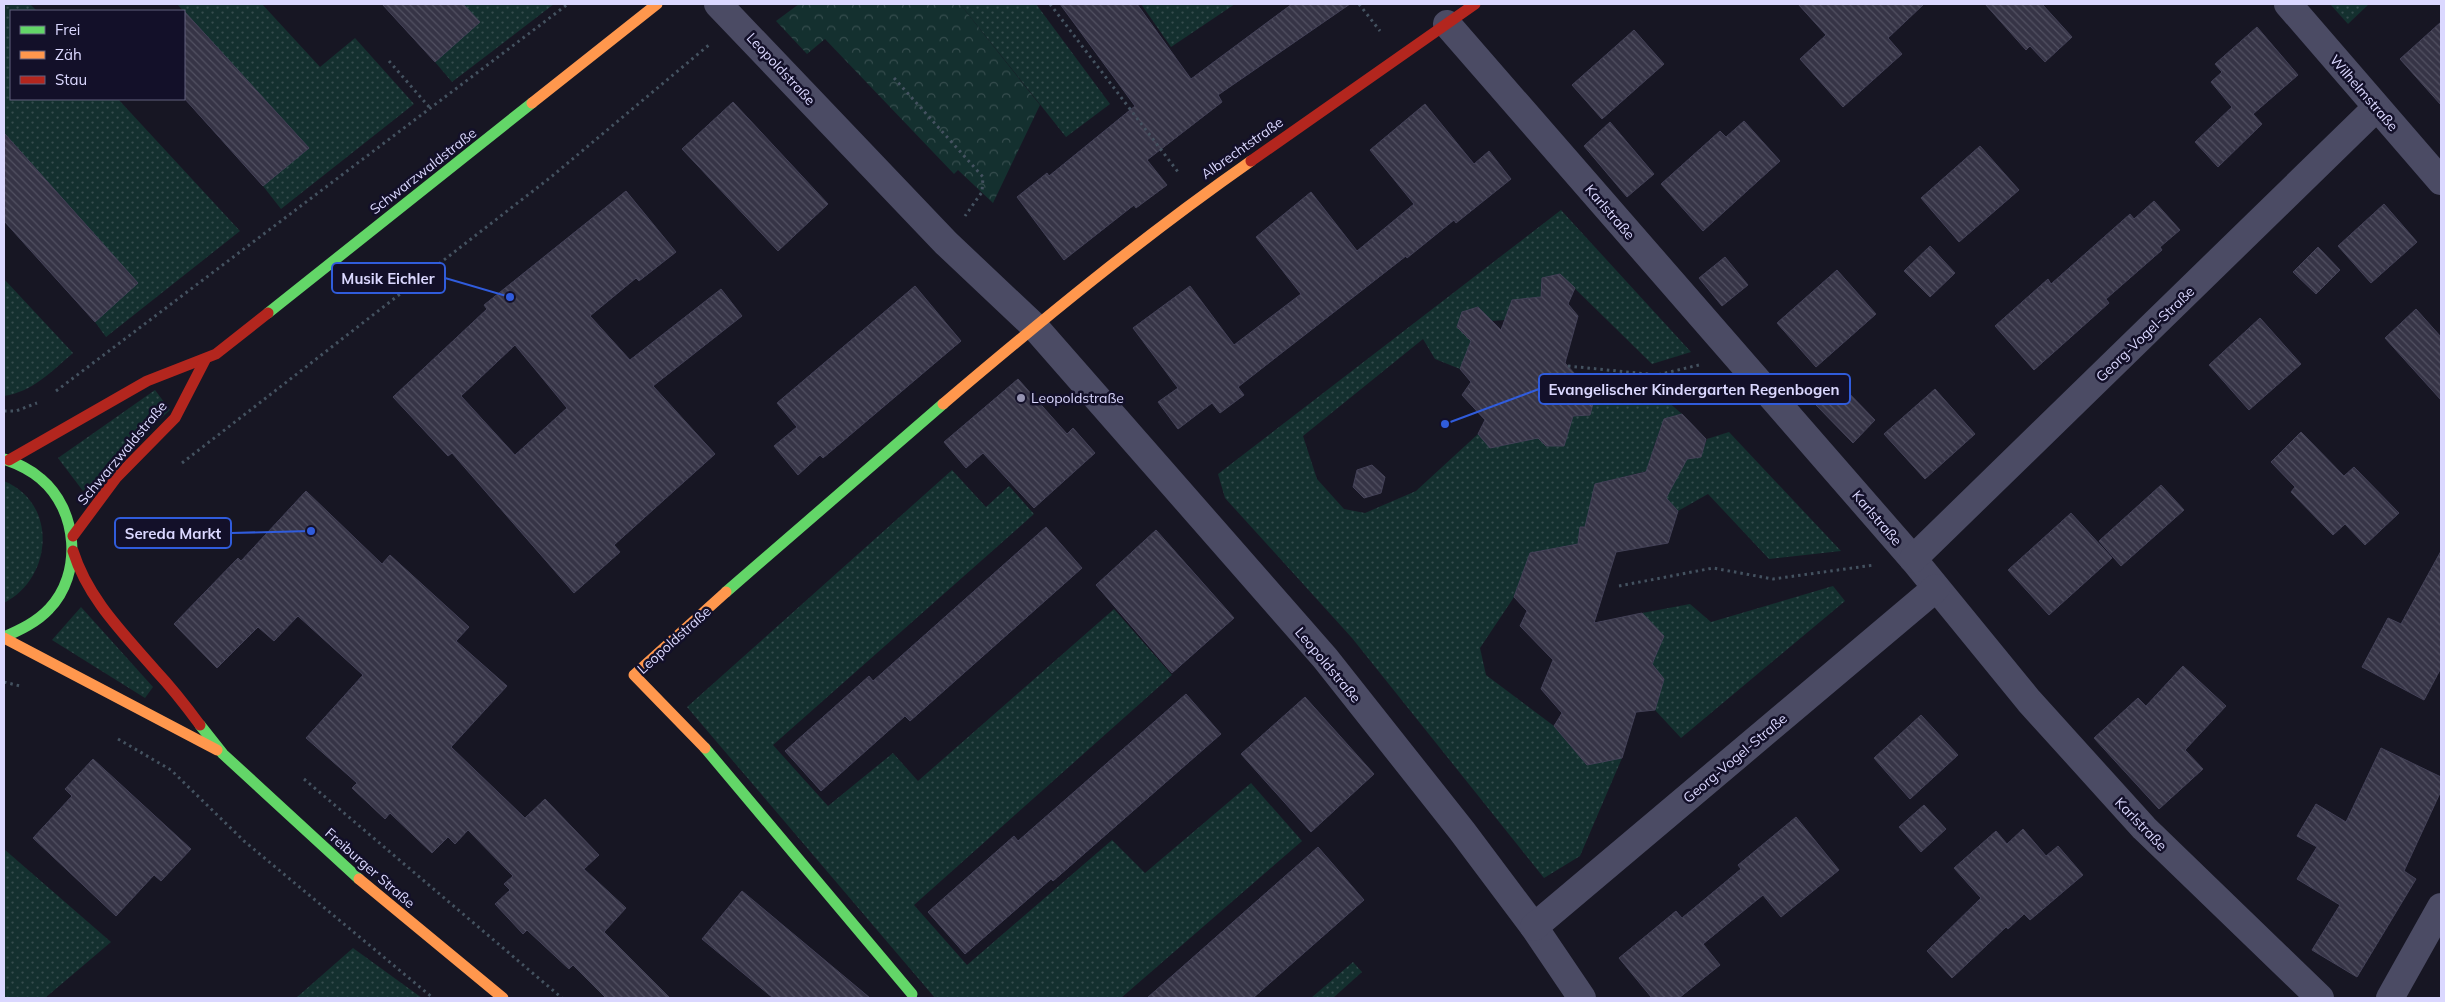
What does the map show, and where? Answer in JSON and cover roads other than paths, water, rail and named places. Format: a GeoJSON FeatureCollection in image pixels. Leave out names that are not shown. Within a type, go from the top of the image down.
{"type":"FeatureCollection","features":[{"type":"Feature","properties":{"kind":"street","name":"Schwarzwaldstraße"},"geometry":{"type":"LineString","coordinates":[[6,460],[147,381],[205,360],[216,354],[657,4]]}},
{"type":"Feature","properties":{"kind":"street","name":"Albrechtstraße"},"geometry":{"type":"LineString","coordinates":[[1034,326],[1198,198],[1398,56],[1475,4]]}},
{"type":"Feature","properties":{"kind":"street","name":"Wilhelmstraße"},"geometry":{"type":"LineString","coordinates":[[2288,4],[2441,181]]}},
{"type":"Feature","properties":{"kind":"street","name":"Leopoldstraße"},"geometry":{"type":"LineString","coordinates":[[727,13],[946,243],[1034,326],[1326,658],[1462,831],[1534,927],[1582,998]]}},
{"type":"Feature","properties":{"kind":"street","name":"Karlstraße"},"geometry":{"type":"LineString","coordinates":[[1447,24],[1735,357],[1913,559],[2029,701],[2144,828],[2320,998]]}},
{"type":"Feature","properties":{"kind":"street","name":"Georg-Vogel-Straße"},"geometry":{"type":"LineString","coordinates":[[1913,559],[2376,108]]}},
{"type":"Feature","properties":{"kind":"street","name":"Leopoldstraße"},"geometry":{"type":"LineString","coordinates":[[912,994],[715,759],[634,676],[802,525],[1034,326]]}},
{"type":"Feature","properties":{"kind":"street","name":"Schwarzwaldstraße"},"geometry":{"type":"LineString","coordinates":[[73,536],[116,478],[175,418],[205,360]]}},
{"type":"Feature","properties":{"kind":"street"},"geometry":{"type":"LineString","coordinates":[[4,637],[31,624],[44,615],[59,597],[69,575],[73,551],[73,536],[65,511],[52,489],[32,471],[6,460]]}},
{"type":"Feature","properties":{"kind":"street","name":"Freiburger Straße"},"geometry":{"type":"LineString","coordinates":[[73,551],[80,574],[108,616],[171,687],[223,754],[382,900],[503,998]]}},
{"type":"Feature","properties":{"kind":"street","name":"Georg-Vogel-Straße"},"geometry":{"type":"LineString","coordinates":[[1534,927],[1936,588]]}},
{"type":"Feature","properties":{"kind":"street","name":"Freiburger Straße"},"geometry":{"type":"LineString","coordinates":[[4,637],[58,663],[153,718],[223,754]]}},
{"type":"Feature","properties":{"kind":"street"},"geometry":{"type":"LineString","coordinates":[[2390,998],[2441,907]]}},
{"type":"Feature","properties":{"kind":"place","name":"Musik Eichler"},"geometry":{"type":"Point","coordinates":[510,297]}},
{"type":"Feature","properties":{"kind":"place","name":"Leopoldstraße"},"geometry":{"type":"Point","coordinates":[1021,398]}},
{"type":"Feature","properties":{"kind":"place","name":"Evangelischer Kindergarten Regenbogen"},"geometry":{"type":"Point","coordinates":[1445,424]}},
{"type":"Feature","properties":{"kind":"place","name":"Sereda Markt"},"geometry":{"type":"Point","coordinates":[311,531]}}]}
